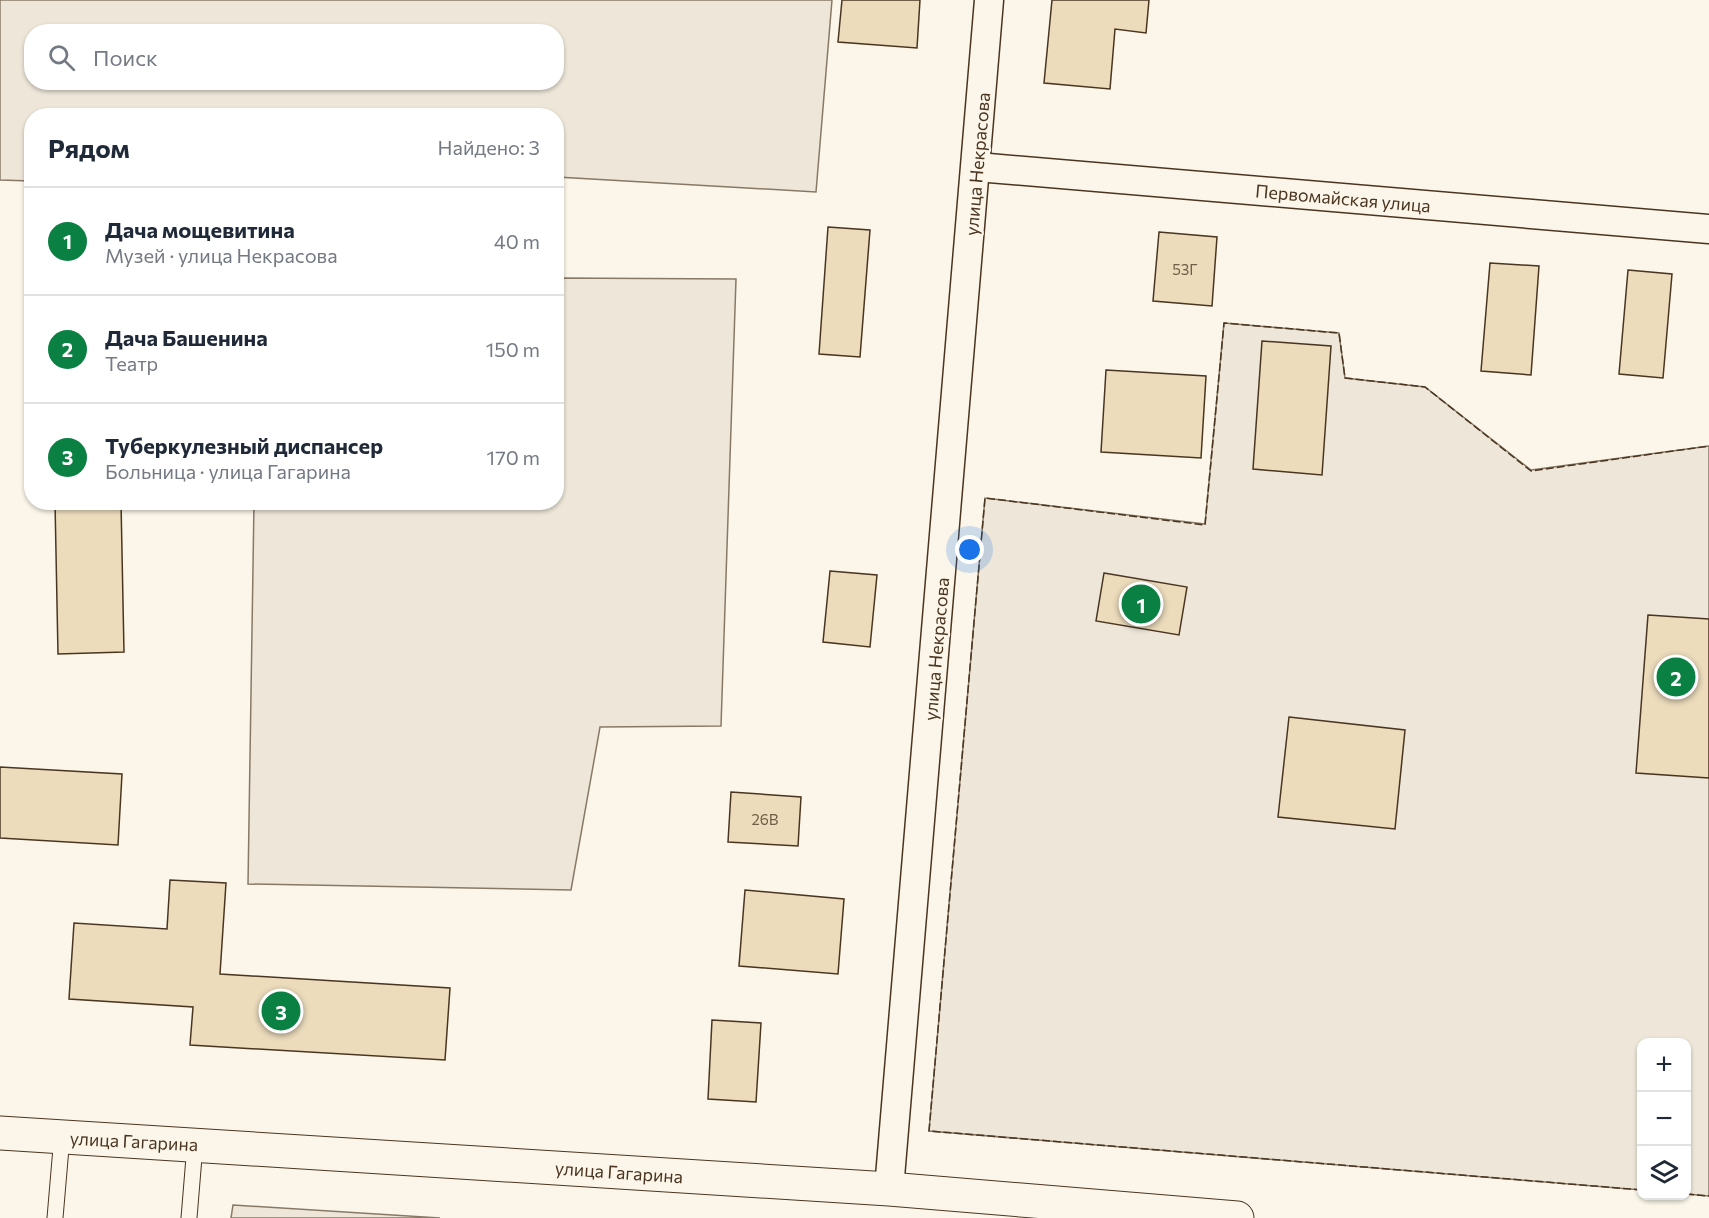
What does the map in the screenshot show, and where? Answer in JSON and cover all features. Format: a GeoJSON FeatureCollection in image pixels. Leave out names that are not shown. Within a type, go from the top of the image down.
{"type":"FeatureCollection","features":[{"type":"Feature","properties":{"kind":"street","name":"улица Некрасова"},"geometry":{"type":"LineString","coordinates":[[889,1190],[977,168],[989,0]]}},
{"type":"Feature","properties":{"kind":"street","name":"Первомайская улица"},"geometry":{"type":"LineString","coordinates":[[977,168],[1709,229]]}},
{"type":"Feature","properties":{"kind":"street","name":"улица Гагарина"},"geometry":{"type":"LineString","coordinates":[[0,1133],[889,1190],[1237,1218]]}},
{"type":"Feature","properties":{"kind":"lane"},"geometry":{"type":"LineString","coordinates":[[55,1218],[62,1137]]}},
{"type":"Feature","properties":{"kind":"lane"},"geometry":{"type":"LineString","coordinates":[[189,1218],[195,1144]]}},
{"type":"Feature","properties":{"kind":"shaded area"},"geometry":{"type":"Polygon","coordinates":[[[0,0],[832,0],[816,192],[564,177],[564,108],[24,108],[24,181],[0,180],[0,0]]]}},
{"type":"Feature","properties":{"kind":"shaded area"},"geometry":{"type":"Polygon","coordinates":[[[564,278],[736,279],[721,726],[600,727],[571,890],[248,884],[254,510],[564,510],[564,278]]]}},
{"type":"Feature","properties":{"kind":"shaded area"},"geometry":{"type":"Polygon","coordinates":[[[1224,323],[1339,333],[1345,378],[1425,387],[1531,470],[1709,446],[1709,1196],[1691,1194],[1691,1038],[1637,1038],[1637,1190],[929,1131],[985,498],[1205,524],[1224,323]]]}},
{"type":"Feature","properties":{"kind":"shaded area"},"geometry":{"type":"Polygon","coordinates":[[[233,1205],[440,1218],[231,1218],[233,1205]]]}},
{"type":"Feature","properties":{"kind":"building"},"geometry":{"type":"Polygon","coordinates":[[[842,0],[920,0],[917,48],[838,42],[842,0]]]}},
{"type":"Feature","properties":{"kind":"building"},"geometry":{"type":"Polygon","coordinates":[[[1052,0],[1149,0],[1146,33],[1115,29],[1110,89],[1044,83],[1052,0]]]}},
{"type":"Feature","properties":{"kind":"building"},"geometry":{"type":"Polygon","coordinates":[[[828,227],[870,230],[860,357],[819,354],[828,227]]]}},
{"type":"Feature","properties":{"kind":"building"},"geometry":{"type":"Polygon","coordinates":[[[1159,232],[1217,237],[1212,306],[1153,301],[1159,232]]]}},
{"type":"Feature","properties":{"kind":"building"},"geometry":{"type":"Polygon","coordinates":[[[1490,263],[1539,266],[1531,375],[1481,371],[1490,263]]]}},
{"type":"Feature","properties":{"kind":"building"},"geometry":{"type":"Polygon","coordinates":[[[1628,270],[1672,274],[1663,378],[1619,374],[1628,270]]]}},
{"type":"Feature","properties":{"kind":"building"},"geometry":{"type":"Polygon","coordinates":[[[1262,341],[1331,346],[1322,475],[1253,469],[1262,341]]]}},
{"type":"Feature","properties":{"kind":"building"},"geometry":{"type":"Polygon","coordinates":[[[1106,370],[1206,376],[1201,458],[1101,452],[1106,370]]]}},
{"type":"Feature","properties":{"kind":"building"},"geometry":{"type":"Polygon","coordinates":[[[55,510],[121,510],[124,652],[58,654],[55,510]]]}},
{"type":"Feature","properties":{"kind":"building"},"geometry":{"type":"Polygon","coordinates":[[[830,571],[877,575],[870,647],[823,642],[830,571]]]}},
{"type":"Feature","properties":{"kind":"building"},"geometry":{"type":"Polygon","coordinates":[[[1104,573],[1187,587],[1179,635],[1096,621],[1104,573]]]}},
{"type":"Feature","properties":{"kind":"building"},"geometry":{"type":"Polygon","coordinates":[[[1648,615],[1709,619],[1709,778],[1636,773],[1648,615]]]}},
{"type":"Feature","properties":{"kind":"building"},"geometry":{"type":"Polygon","coordinates":[[[1289,717],[1405,730],[1395,829],[1278,817],[1289,717]]]}},
{"type":"Feature","properties":{"kind":"building"},"geometry":{"type":"Polygon","coordinates":[[[0,767],[122,774],[118,845],[0,838],[0,767]]]}},
{"type":"Feature","properties":{"kind":"building"},"geometry":{"type":"Polygon","coordinates":[[[731,792],[801,797],[798,846],[728,842],[731,792]]]}},
{"type":"Feature","properties":{"kind":"building"},"geometry":{"type":"Polygon","coordinates":[[[170,880],[226,883],[220,974],[450,988],[445,1060],[190,1045],[193,1007],[69,999],[74,923],[167,929],[170,880]]]}},
{"type":"Feature","properties":{"kind":"building"},"geometry":{"type":"Polygon","coordinates":[[[745,890],[844,899],[838,974],[739,966],[745,890]]]}},
{"type":"Feature","properties":{"kind":"building"},"geometry":{"type":"Polygon","coordinates":[[[712,1020],[761,1023],[756,1102],[708,1099],[712,1020]]]}},
{"type":"Feature","properties":{"kind":"fence"},"geometry":{"type":"LineString","coordinates":[[1637,1190],[929,1131],[985,498],[1205,525],[1224,323],[1339,333],[1345,378],[1425,387],[1531,471],[1709,446]]}},
{"type":"Feature","properties":{"kind":"fence"},"geometry":{"type":"LineString","coordinates":[[1691,1194],[1709,1196]]}},
{"type":"Feature","properties":{"kind":"place","name":"Дача мощевитина"},"geometry":{"type":"Point","coordinates":[1141,604]}},
{"type":"Feature","properties":{"kind":"place","name":"Дача Башенина"},"geometry":{"type":"Point","coordinates":[1676,677]}},
{"type":"Feature","properties":{"kind":"place","name":"Туберкулезный диспансер"},"geometry":{"type":"Point","coordinates":[281,1011]}}]}
